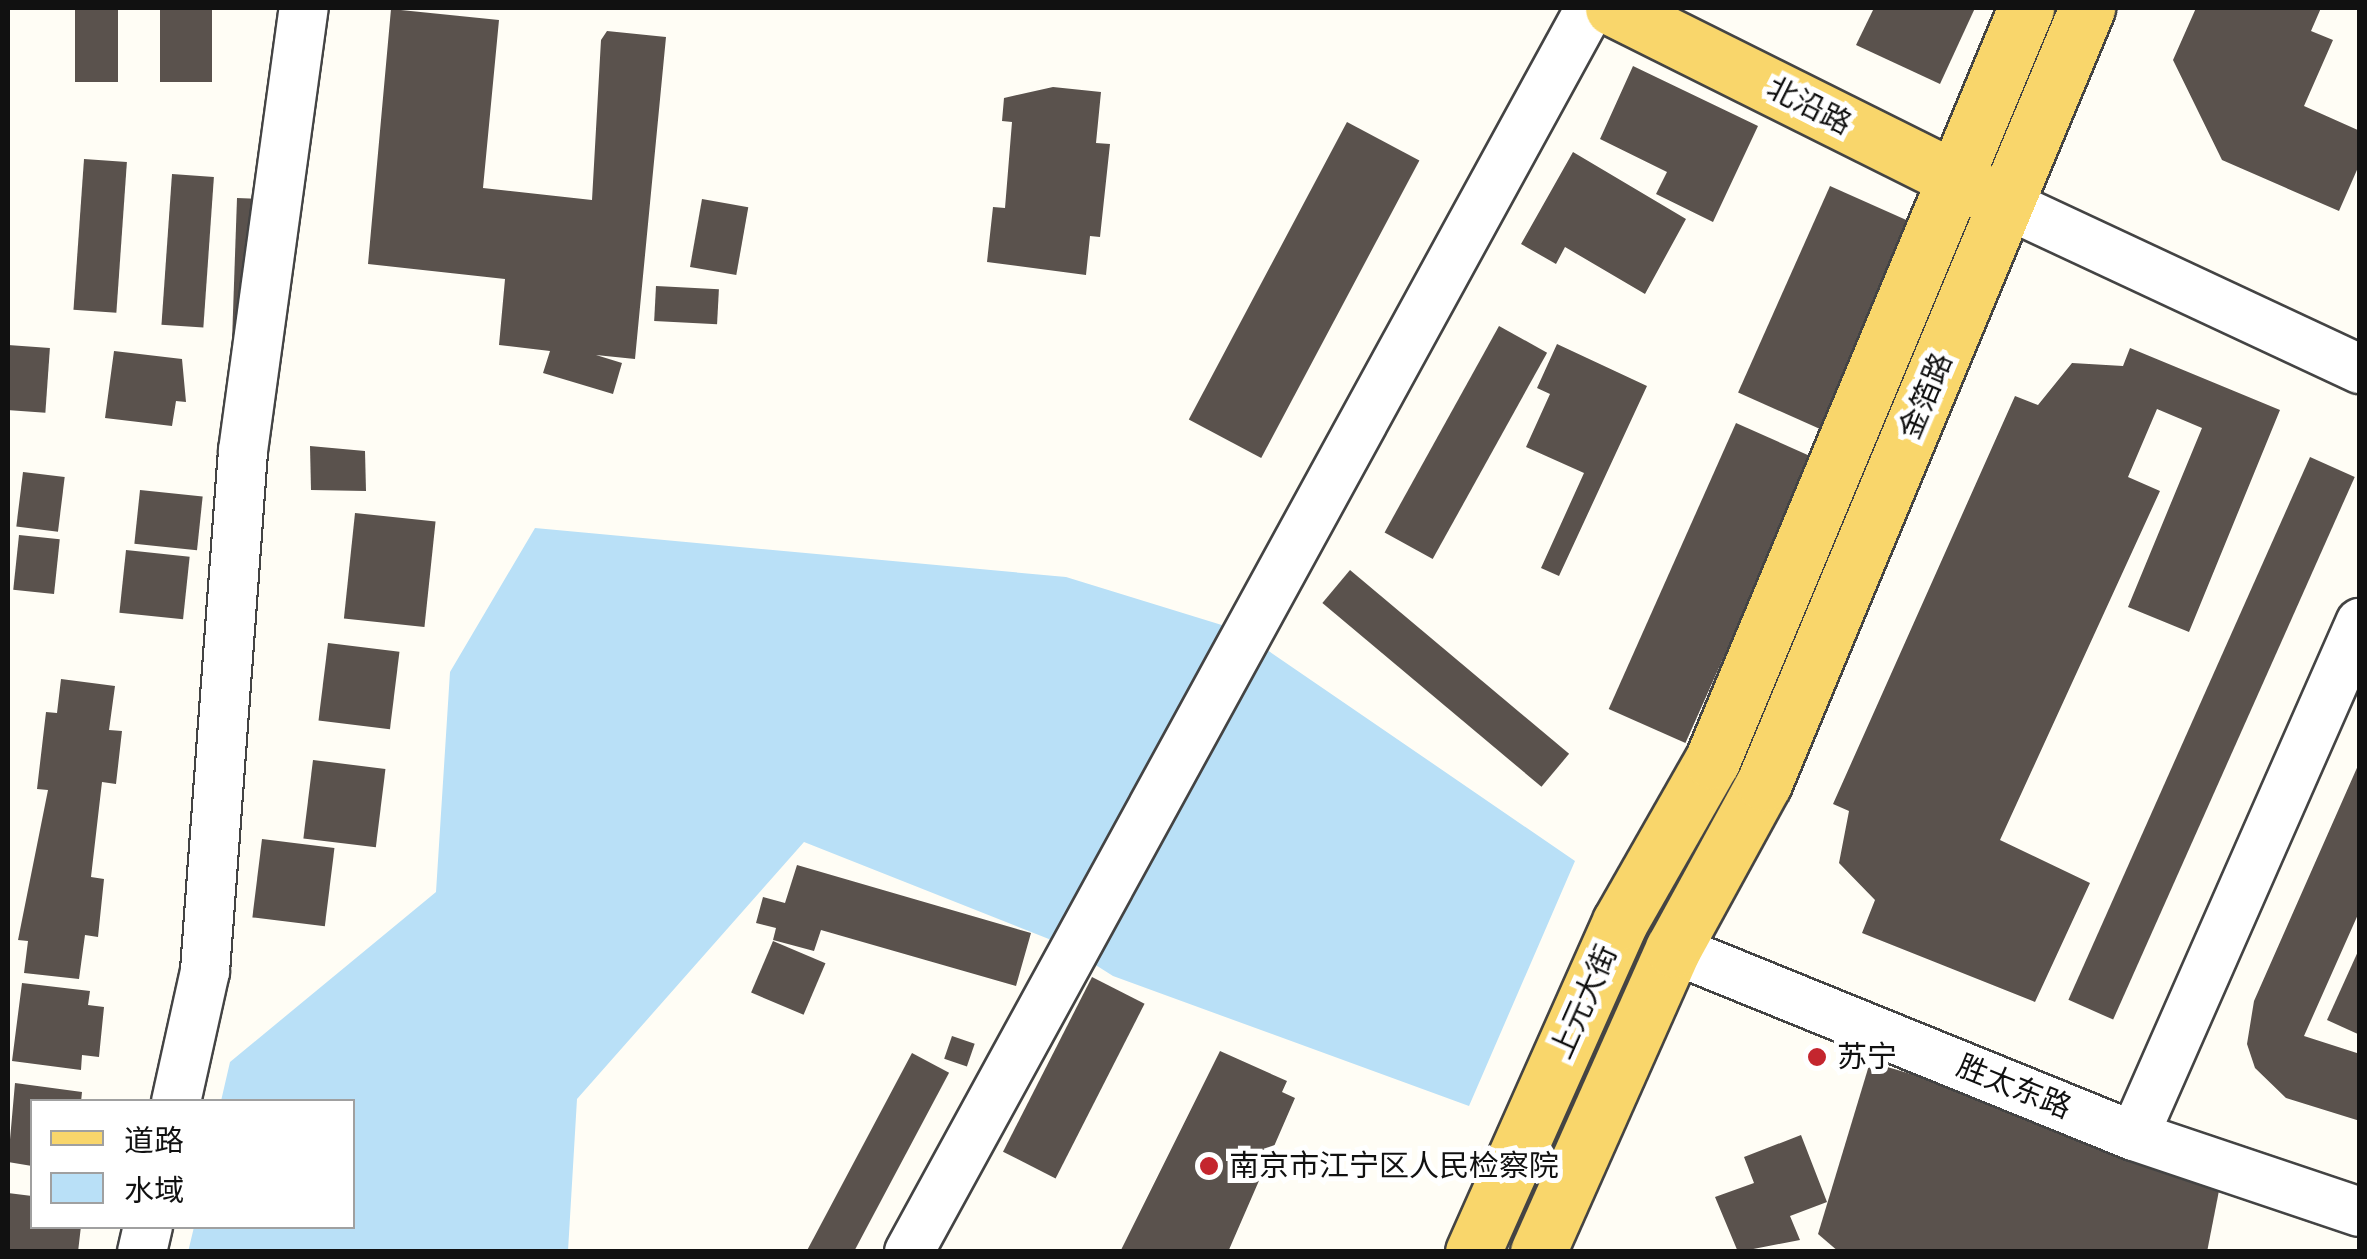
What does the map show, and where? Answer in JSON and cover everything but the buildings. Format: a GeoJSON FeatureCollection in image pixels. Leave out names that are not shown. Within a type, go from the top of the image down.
{"type":"FeatureCollection","features":[{"type":"Feature","properties":{"kind":"main road","name":"北沿路"},"geometry":{"type":"LineString","coordinates":[[1613,8],[2006,204]]}},
{"type":"Feature","properties":{"kind":"main road","name":"金箔路"},"geometry":{"type":"LineString","coordinates":[[1712,761],[2026,8]]}},
{"type":"Feature","properties":{"kind":"main road","name":"金箔路"},"geometry":{"type":"LineString","coordinates":[[1764,783],[2086,8]]}},
{"type":"Feature","properties":{"kind":"main road","name":"上元大街"},"geometry":{"type":"LineString","coordinates":[[1473,1252],[1620,922],[1712,761]]}},
{"type":"Feature","properties":{"kind":"main road","name":"上元大街"},"geometry":{"type":"LineString","coordinates":[[1538,1252],[1673,949],[1764,783]]}},
{"type":"Feature","properties":{"kind":"street"},"geometry":{"type":"LineString","coordinates":[[177,1099],[205,972],[244,450],[304,8]]}},
{"type":"Feature","properties":{"kind":"street"},"geometry":{"type":"LineString","coordinates":[[909,1252],[1071,969],[1590,8]]}},
{"type":"Feature","properties":{"kind":"street"},"geometry":{"type":"LineString","coordinates":[[2006,204],[2360,370]]}},
{"type":"Feature","properties":{"kind":"street"},"geometry":{"type":"LineString","coordinates":[[2134,1136],[2360,623]]}},
{"type":"Feature","properties":{"kind":"street","name":"胜太东路"},"geometry":{"type":"LineString","coordinates":[[1673,949],[2134,1136],[2360,1212]]}},
{"type":"Feature","properties":{"kind":"water"},"geometry":{"type":"Polygon","coordinates":[[[535,528],[1066,577],[1238,630],[1575,861],[1469,1106],[1113,976],[1064,945],[804,842],[577,1099],[568,1251],[188,1252],[194,1229],[355,1229],[355,1099],[221,1099],[230,1062],[436,892],[450,672],[535,528]]]}},
{"type":"Feature","properties":{"kind":"place","name":"苏宁"},"geometry":{"type":"Point","coordinates":[1817,1057]}},
{"type":"Feature","properties":{"kind":"place","name":"南京市江宁区人民检察院"},"geometry":{"type":"Point","coordinates":[1209,1166]}}]}
